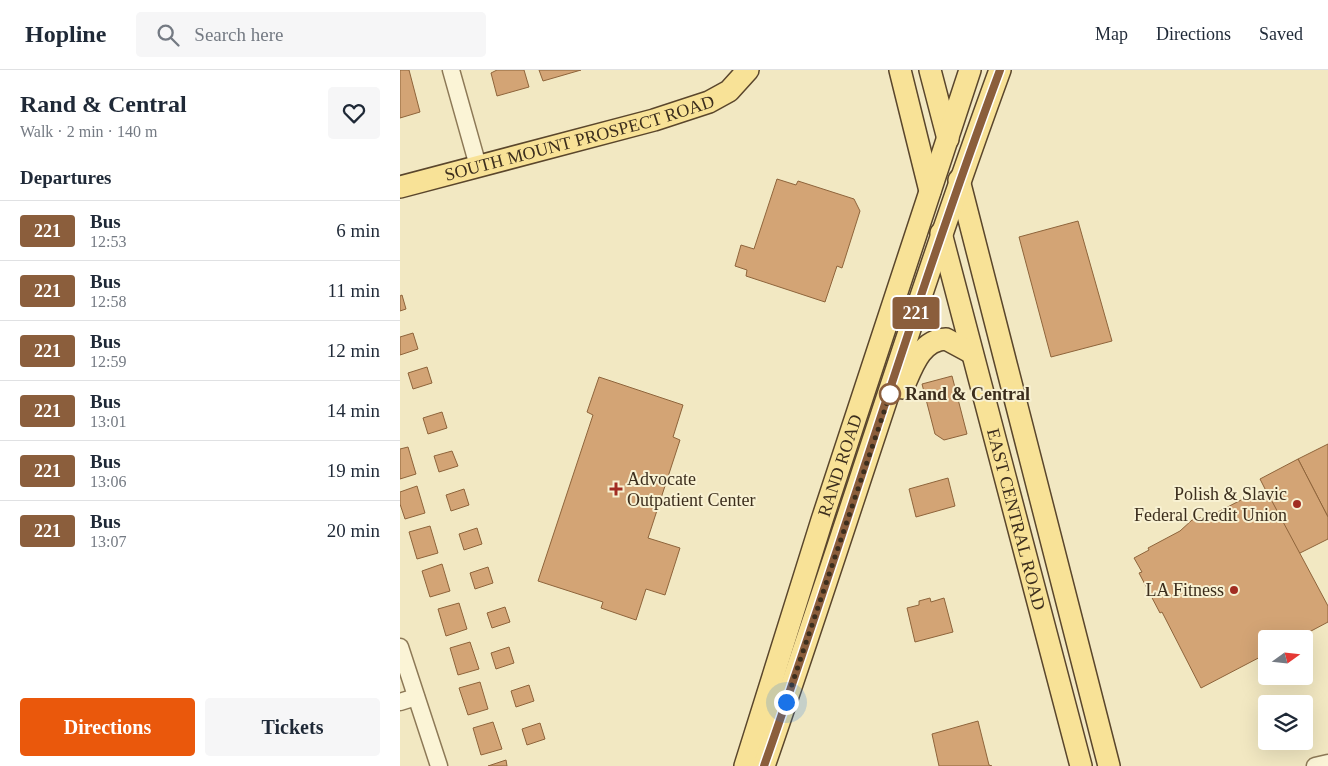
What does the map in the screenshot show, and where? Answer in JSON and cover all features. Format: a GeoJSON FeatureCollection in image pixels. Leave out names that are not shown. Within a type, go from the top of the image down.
{"type":"FeatureCollection","features":[{"type":"Feature","properties":{"kind":"main road","name":"SOUTH MOUNT PROSPECT ROAD"},"geometry":{"type":"LineString","coordinates":[[400,187],[654,120],[709,102],[729,91],[748,70]]}},
{"type":"Feature","properties":{"kind":"main road","name":"EAST CENTRAL ROAD"},"geometry":{"type":"LineString","coordinates":[[900,70],[972,353],[1081,766]]}},
{"type":"Feature","properties":{"kind":"main road","name":"EAST CENTRAL ROAD"},"geometry":{"type":"LineString","coordinates":[[930,70],[1109,766]]}},
{"type":"Feature","properties":{"kind":"main road","name":"RAND ROAD"},"geometry":{"type":"LineString","coordinates":[[745,766],[822,520],[970,70]]}},
{"type":"Feature","properties":{"kind":"main road","name":"RAND ROAD"},"geometry":{"type":"LineString","coordinates":[[764,766],[959,182],[1000,70]]}},
{"type":"Feature","properties":{"kind":"main road"},"geometry":{"type":"LineString","coordinates":[[866,465],[915,362],[925,347],[936,341],[946,339],[972,353]]}},
{"type":"Feature","properties":{"kind":"street"},"geometry":{"type":"LineString","coordinates":[[451,70],[478,166]]}},
{"type":"Feature","properties":{"kind":"street"},"geometry":{"type":"LineString","coordinates":[[400,646],[439,766]]}},
{"type":"Feature","properties":{"kind":"street"},"geometry":{"type":"LineString","coordinates":[[400,702],[416,697]]}},
{"type":"Feature","properties":{"kind":"street"},"geometry":{"type":"LineString","coordinates":[[1315,766],[1328,762]]}},
{"type":"Feature","properties":{"kind":"building"},"geometry":{"type":"Polygon","coordinates":[[[400,70],[409,70],[420,112],[400,118],[400,70]]]}},
{"type":"Feature","properties":{"kind":"building"},"geometry":{"type":"Polygon","coordinates":[[[497,70],[524,70],[529,87],[497,96],[491,73],[497,70]]]}},
{"type":"Feature","properties":{"kind":"building"},"geometry":{"type":"Polygon","coordinates":[[[539,70],[581,70],[543,81],[539,70]]]}},
{"type":"Feature","properties":{"kind":"building"},"geometry":{"type":"Polygon","coordinates":[[[777,179],[796,185],[798,181],[854,199],[860,211],[842,268],[837,266],[825,302],[746,276],[747,270],[735,266],[741,245],[754,249],[777,179]]]}},
{"type":"Feature","properties":{"kind":"building"},"geometry":{"type":"Polygon","coordinates":[[[1078,221],[1112,341],[1051,357],[1019,237],[1078,221]]]}},
{"type":"Feature","properties":{"kind":"building"},"geometry":{"type":"Polygon","coordinates":[[[402,295],[406,309],[400,311],[400,296],[402,295]]]}},
{"type":"Feature","properties":{"kind":"building"},"geometry":{"type":"Polygon","coordinates":[[[413,333],[418,349],[400,355],[400,337],[413,333]]]}},
{"type":"Feature","properties":{"kind":"building"},"geometry":{"type":"Polygon","coordinates":[[[427,367],[432,383],[413,389],[408,373],[427,367]]]}},
{"type":"Feature","properties":{"kind":"building"},"geometry":{"type":"Polygon","coordinates":[[[952,376],[967,434],[944,440],[935,434],[922,384],[952,376]]]}},
{"type":"Feature","properties":{"kind":"building","name":"Advocate Outpatient Center"},"geometry":{"type":"Polygon","coordinates":[[[599,377],[683,405],[673,437],[680,440],[648,538],[680,548],[665,595],[646,589],[636,620],[601,608],[603,602],[538,581],[593,415],[587,412],[599,377]]]}},
{"type":"Feature","properties":{"kind":"building"},"geometry":{"type":"Polygon","coordinates":[[[442,412],[447,428],[428,434],[423,418],[442,412]]]}},
{"type":"Feature","properties":{"kind":"building"},"geometry":{"type":"Polygon","coordinates":[[[1328,444],[1328,517],[1298,459],[1328,444]]]}},
{"type":"Feature","properties":{"kind":"building"},"geometry":{"type":"Polygon","coordinates":[[[408,447],[416,474],[400,479],[400,449],[408,447]]]}},
{"type":"Feature","properties":{"kind":"building"},"geometry":{"type":"Polygon","coordinates":[[[452,451],[458,466],[439,472],[434,456],[452,451]]]}},
{"type":"Feature","properties":{"kind":"building","name":"Polish & Slavic Federal Credit Union"},"geometry":{"type":"Polygon","coordinates":[[[1298,459],[1328,517],[1328,539],[1298,554],[1260,479],[1298,459]]]}},
{"type":"Feature","properties":{"kind":"building"},"geometry":{"type":"Polygon","coordinates":[[[948,478],[955,506],[916,517],[909,489],[948,478]]]}},
{"type":"Feature","properties":{"kind":"building"},"geometry":{"type":"Polygon","coordinates":[[[417,486],[425,513],[405,519],[400,504],[400,492],[417,486]]]}},
{"type":"Feature","properties":{"kind":"building"},"geometry":{"type":"Polygon","coordinates":[[[464,489],[469,505],[451,511],[446,495],[464,489]]]}},
{"type":"Feature","properties":{"kind":"building","name":"LA Fitness"},"geometry":{"type":"Polygon","coordinates":[[[1266,490],[1328,606],[1328,622],[1313,630],[1258,630],[1258,658],[1201,688],[1162,612],[1160,613],[1139,573],[1142,572],[1134,558],[1149,550],[1148,548],[1180,531],[1192,520],[1212,515],[1243,499],[1244,501],[1266,490]]]}},
{"type":"Feature","properties":{"kind":"building"},"geometry":{"type":"Polygon","coordinates":[[[430,526],[438,553],[417,559],[409,532],[430,526]]]}},
{"type":"Feature","properties":{"kind":"building"},"geometry":{"type":"Polygon","coordinates":[[[477,528],[482,544],[464,550],[459,534],[477,528]]]}},
{"type":"Feature","properties":{"kind":"building"},"geometry":{"type":"Polygon","coordinates":[[[442,564],[450,591],[430,597],[422,571],[442,564]]]}},
{"type":"Feature","properties":{"kind":"building"},"geometry":{"type":"Polygon","coordinates":[[[488,567],[493,583],[475,589],[470,573],[488,567]]]}},
{"type":"Feature","properties":{"kind":"building"},"geometry":{"type":"Polygon","coordinates":[[[930,598],[931,602],[944,598],[953,632],[915,642],[907,608],[919,605],[919,601],[930,598]]]}},
{"type":"Feature","properties":{"kind":"building"},"geometry":{"type":"Polygon","coordinates":[[[459,603],[467,629],[446,636],[438,609],[459,603]]]}},
{"type":"Feature","properties":{"kind":"building"},"geometry":{"type":"Polygon","coordinates":[[[505,607],[510,622],[492,628],[487,613],[505,607]]]}},
{"type":"Feature","properties":{"kind":"building"},"geometry":{"type":"Polygon","coordinates":[[[470,642],[479,669],[458,675],[450,648],[470,642]]]}},
{"type":"Feature","properties":{"kind":"building"},"geometry":{"type":"Polygon","coordinates":[[[509,647],[514,663],[496,669],[491,653],[509,647]]]}},
{"type":"Feature","properties":{"kind":"building"},"geometry":{"type":"Polygon","coordinates":[[[480,682],[488,709],[468,715],[459,688],[480,682]]]}},
{"type":"Feature","properties":{"kind":"building"},"geometry":{"type":"Polygon","coordinates":[[[529,685],[534,701],[516,707],[511,691],[529,685]]]}},
{"type":"Feature","properties":{"kind":"building"},"geometry":{"type":"Polygon","coordinates":[[[978,721],[989,765],[992,766],[939,766],[932,734],[978,721]]]}},
{"type":"Feature","properties":{"kind":"building"},"geometry":{"type":"Polygon","coordinates":[[[493,722],[502,749],[481,755],[473,728],[493,722]]]}},
{"type":"Feature","properties":{"kind":"building"},"geometry":{"type":"Polygon","coordinates":[[[540,723],[545,739],[527,745],[522,729],[540,723]]]}},
{"type":"Feature","properties":{"kind":"building"},"geometry":{"type":"Polygon","coordinates":[[[506,760],[507,766],[488,766],[506,760]]]}},
{"type":"Feature","properties":{"kind":"bus line","name":"221"},"geometry":{"type":"LineString","coordinates":[[764,766],[815,620],[970,150],[1000,70]]}},
{"type":"Feature","properties":{"kind":"place","name":"Rand & Central"},"geometry":{"type":"Point","coordinates":[890,394]}},
{"type":"Feature","properties":{"kind":"place","name":"Advocate Outpatient Center"},"geometry":{"type":"Point","coordinates":[616,489]}},
{"type":"Feature","properties":{"kind":"place","name":"Polish & Slavic Federal Credit Union"},"geometry":{"type":"Point","coordinates":[1297,504]}},
{"type":"Feature","properties":{"kind":"place","name":"LA Fitness"},"geometry":{"type":"Point","coordinates":[1234,590]}},
{"type":"Feature","properties":{"kind":"route"},"geometry":{"type":"LineString","coordinates":[[786,702],[891,391],[890,394]]}}]}
